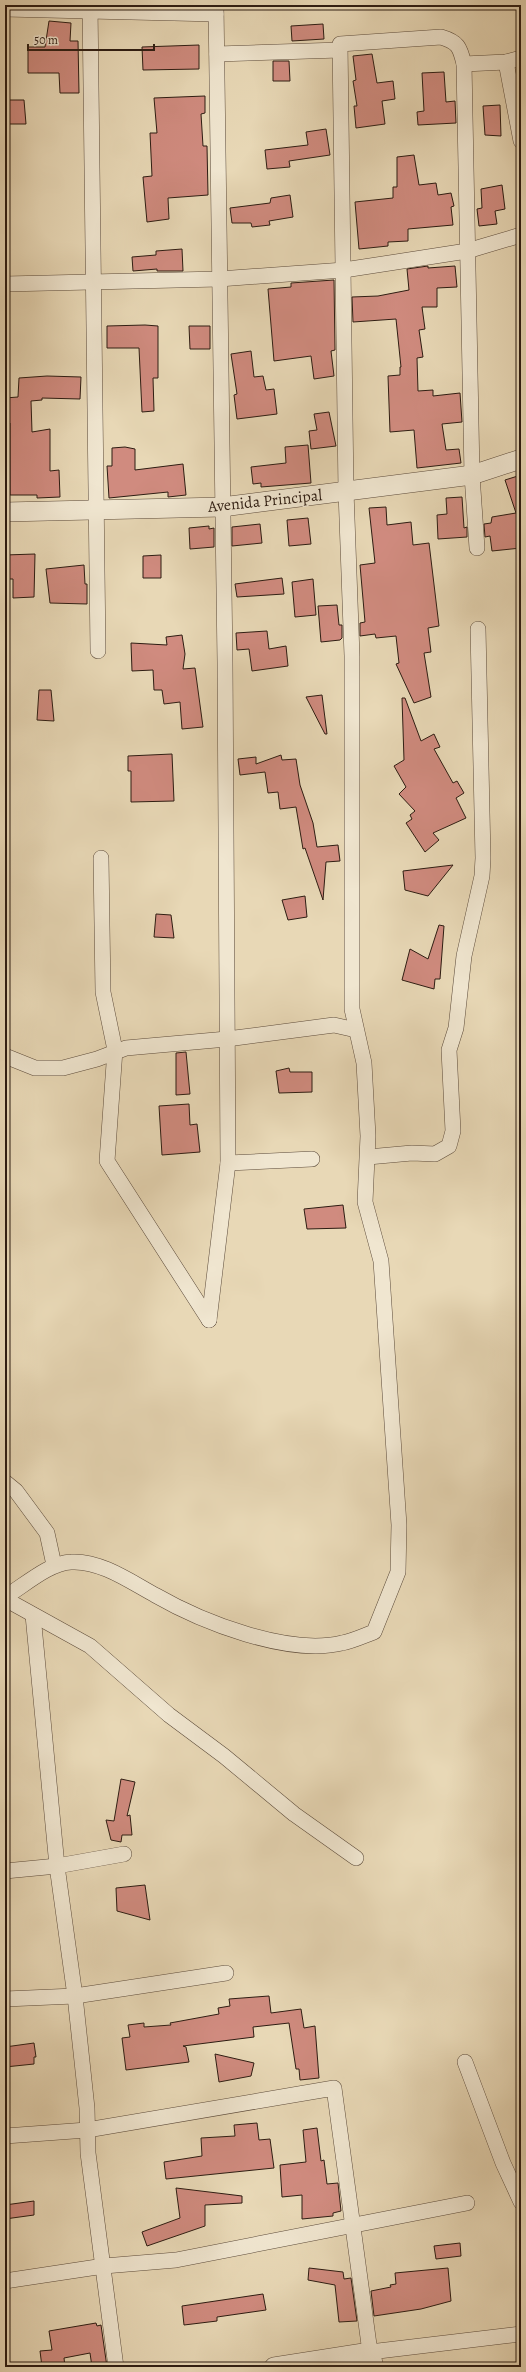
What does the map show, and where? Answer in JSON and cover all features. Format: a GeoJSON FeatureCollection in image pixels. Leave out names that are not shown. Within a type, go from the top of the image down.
{"type":"FeatureCollection","features":[{"type":"Feature","properties":{"kind":"street"},"geometry":{"type":"LineString","coordinates":[[90,8],[98,651]]}},
{"type":"Feature","properties":{"kind":"street"},"geometry":{"type":"LineString","coordinates":[[5,9],[90,8],[216,10],[228,1163],[209,1320],[106,1161],[115,1050],[103,992],[101,858]]}},
{"type":"Feature","properties":{"kind":"street"},"geometry":{"type":"LineString","coordinates":[[356,1858],[294,1814],[224,1756],[169,1715],[90,1646],[5,1598],[54,1565],[72,1562],[100,1567],[178,1609],[219,1626],[254,1637],[305,1645],[341,1644],[374,1632],[398,1572],[399,1526],[381,1261],[365,1202],[365,1171],[368,1157],[364,1063],[352,1009],[352,656],[346,491],[340,44],[441,37],[454,41],[461,50],[464,64],[472,475],[477,548]]}},
{"type":"Feature","properties":{"kind":"street"},"geometry":{"type":"LineString","coordinates":[[217,54],[340,50]]}},
{"type":"Feature","properties":{"kind":"street"},"geometry":{"type":"LineString","coordinates":[[464,64],[506,62],[521,58]]}},
{"type":"Feature","properties":{"kind":"street"},"geometry":{"type":"LineString","coordinates":[[506,62],[521,141]]}},
{"type":"Feature","properties":{"kind":"street"},"geometry":{"type":"LineString","coordinates":[[5,284],[93,284],[219,280],[344,270],[467,251],[521,235]]}},
{"type":"Feature","properties":{"kind":"street","name":"Avenida Principal"},"geometry":{"type":"LineString","coordinates":[[5,512],[222,507],[472,475],[521,459]]}},
{"type":"Feature","properties":{"kind":"street"},"geometry":{"type":"LineString","coordinates":[[368,1157],[412,1153],[435,1154],[449,1146],[453,1131],[449,1050],[456,1028],[464,956],[482,876],[483,858],[478,629]]}},
{"type":"Feature","properties":{"kind":"street"},"geometry":{"type":"LineString","coordinates":[[5,1056],[35,1068],[63,1068],[97,1059],[115,1050],[126,1048],[227,1039],[334,1025],[356,1030]]}},
{"type":"Feature","properties":{"kind":"street"},"geometry":{"type":"LineString","coordinates":[[228,1163],[312,1159]]}},
{"type":"Feature","properties":{"kind":"street"},"geometry":{"type":"LineString","coordinates":[[5,1482],[16,1491],[46,1533],[54,1565]]}},
{"type":"Feature","properties":{"kind":"street"},"geometry":{"type":"LineString","coordinates":[[33,1615],[57,1866],[75,1996],[88,2153],[104,2266],[116,2367]]}},
{"type":"Feature","properties":{"kind":"street"},"geometry":{"type":"LineString","coordinates":[[5,1871],[57,1866],[124,1854]]}},
{"type":"Feature","properties":{"kind":"street"},"geometry":{"type":"LineString","coordinates":[[5,1999],[75,1996],[226,1973]]}},
{"type":"Feature","properties":{"kind":"street"},"geometry":{"type":"LineString","coordinates":[[465,2062],[502,2163],[520,2199]]}},
{"type":"Feature","properties":{"kind":"street"},"geometry":{"type":"LineString","coordinates":[[5,2136],[87,2130],[334,2088],[372,2360]]}},
{"type":"Feature","properties":{"kind":"street"},"geometry":{"type":"LineString","coordinates":[[5,2281],[104,2266],[176,2260],[467,2203]]}},
{"type":"Feature","properties":{"kind":"street"},"geometry":{"type":"LineString","coordinates":[[274,2367],[372,2360],[521,2334]]}},
{"type":"Feature","properties":{"kind":"building"},"geometry":{"type":"Polygon","coordinates":[[[49,21],[71,23],[70,41],[78,41],[79,93],[60,93],[59,73],[28,73],[28,47],[45,47],[49,21]]]}},
{"type":"Feature","properties":{"kind":"building"},"geometry":{"type":"Polygon","coordinates":[[[323,24],[324,39],[292,41],[291,26],[323,24]]]}},
{"type":"Feature","properties":{"kind":"building"},"geometry":{"type":"Polygon","coordinates":[[[199,45],[199,69],[143,70],[142,47],[199,45]]]}},
{"type":"Feature","properties":{"kind":"building"},"geometry":{"type":"Polygon","coordinates":[[[372,54],[377,83],[393,81],[395,99],[382,101],[385,124],[356,128],[354,106],[357,106],[353,81],[356,80],[353,56],[372,54]]]}},
{"type":"Feature","properties":{"kind":"building"},"geometry":{"type":"Polygon","coordinates":[[[273,61],[289,61],[290,81],[273,81],[273,61]]]}},
{"type":"Feature","properties":{"kind":"building"},"geometry":{"type":"Polygon","coordinates":[[[444,72],[446,102],[455,101],[456,123],[418,125],[417,112],[424,111],[422,73],[444,72]]]}},
{"type":"Feature","properties":{"kind":"building"},"geometry":{"type":"Polygon","coordinates":[[[205,96],[205,113],[201,114],[203,146],[207,146],[208,195],[168,198],[169,219],[147,222],[143,177],[152,176],[150,133],[157,133],[154,98],[205,96]]]}},
{"type":"Feature","properties":{"kind":"building"},"geometry":{"type":"Polygon","coordinates":[[[5,100],[24,100],[26,124],[5,124],[5,100]]]}},
{"type":"Feature","properties":{"kind":"building"},"geometry":{"type":"Polygon","coordinates":[[[500,105],[501,136],[485,135],[483,106],[500,105]]]}},
{"type":"Feature","properties":{"kind":"building"},"geometry":{"type":"Polygon","coordinates":[[[326,129],[330,155],[289,161],[290,167],[267,169],[265,150],[308,145],[306,132],[326,129]]]}},
{"type":"Feature","properties":{"kind":"building"},"geometry":{"type":"Polygon","coordinates":[[[414,155],[419,185],[436,183],[438,195],[451,193],[454,206],[451,207],[453,225],[408,229],[408,241],[388,242],[388,246],[359,249],[355,202],[393,198],[393,187],[397,187],[397,157],[414,155]]]}},
{"type":"Feature","properties":{"kind":"building"},"geometry":{"type":"Polygon","coordinates":[[[502,185],[505,209],[495,211],[497,224],[479,226],[477,209],[482,208],[481,189],[502,185]]]}},
{"type":"Feature","properties":{"kind":"building"},"geometry":{"type":"Polygon","coordinates":[[[290,195],[293,217],[269,221],[270,225],[252,227],[251,223],[232,223],[230,208],[270,203],[271,198],[290,195]]]}},
{"type":"Feature","properties":{"kind":"building"},"geometry":{"type":"Polygon","coordinates":[[[182,249],[183,271],[157,271],[157,269],[133,271],[132,257],[156,255],[156,251],[182,249]]]}},
{"type":"Feature","properties":{"kind":"building"},"geometry":{"type":"Polygon","coordinates":[[[428,266],[428,268],[455,266],[457,287],[437,288],[437,307],[422,307],[425,329],[419,330],[423,357],[417,358],[418,391],[433,390],[433,396],[460,393],[462,422],[442,424],[446,450],[459,449],[461,463],[417,468],[414,430],[390,432],[388,376],[400,375],[401,367],[396,319],[353,322],[352,297],[378,296],[409,290],[407,269],[428,266]]]}},
{"type":"Feature","properties":{"kind":"building"},"geometry":{"type":"Polygon","coordinates":[[[334,280],[335,350],[331,351],[334,376],[314,379],[311,356],[274,361],[268,289],[291,287],[291,283],[334,280]]]}},
{"type":"Feature","properties":{"kind":"building"},"geometry":{"type":"Polygon","coordinates":[[[107,326],[158,326],[158,378],[153,378],[154,411],[142,412],[139,348],[107,348],[107,326]]]}},
{"type":"Feature","properties":{"kind":"building"},"geometry":{"type":"Polygon","coordinates":[[[189,326],[210,326],[210,349],[190,349],[189,326]]]}},
{"type":"Feature","properties":{"kind":"building"},"geometry":{"type":"Polygon","coordinates":[[[251,351],[254,377],[263,376],[266,390],[274,389],[277,414],[237,419],[234,395],[237,394],[231,354],[251,351]]]}},
{"type":"Feature","properties":{"kind":"building"},"geometry":{"type":"Polygon","coordinates":[[[47,376],[81,377],[80,399],[42,398],[42,400],[31,401],[32,432],[50,429],[50,471],[59,470],[60,497],[37,498],[37,495],[10,495],[10,423],[5,423],[5,398],[18,397],[19,378],[47,376]]]}},
{"type":"Feature","properties":{"kind":"building"},"geometry":{"type":"Polygon","coordinates":[[[329,412],[336,446],[311,449],[309,431],[317,430],[314,414],[329,412]]]}},
{"type":"Feature","properties":{"kind":"building"},"geometry":{"type":"Polygon","coordinates":[[[308,445],[311,483],[261,487],[261,483],[253,484],[251,467],[286,463],[285,447],[308,445]]]}},
{"type":"Feature","properties":{"kind":"building"},"geometry":{"type":"Polygon","coordinates":[[[125,447],[135,449],[135,470],[183,464],[186,495],[168,497],[168,492],[109,498],[107,466],[112,466],[112,448],[125,447]]]}},
{"type":"Feature","properties":{"kind":"building"},"geometry":{"type":"Polygon","coordinates":[[[521,475],[521,548],[492,551],[490,536],[485,537],[484,524],[491,523],[492,517],[516,513],[505,480],[521,475]]]}},
{"type":"Feature","properties":{"kind":"building"},"geometry":{"type":"Polygon","coordinates":[[[462,497],[464,528],[467,527],[467,537],[438,539],[437,515],[447,514],[446,498],[462,497]]]}},
{"type":"Feature","properties":{"kind":"building"},"geometry":{"type":"Polygon","coordinates":[[[386,507],[387,525],[411,522],[413,545],[429,543],[439,626],[428,628],[431,652],[424,653],[431,697],[414,703],[396,664],[399,663],[396,636],[376,638],[375,634],[360,636],[360,623],[365,622],[360,565],[375,563],[369,508],[386,507]]]}},
{"type":"Feature","properties":{"kind":"building"},"geometry":{"type":"Polygon","coordinates":[[[308,518],[311,544],[289,546],[287,520],[308,518]]]}},
{"type":"Feature","properties":{"kind":"building"},"geometry":{"type":"Polygon","coordinates":[[[260,524],[262,543],[232,546],[232,527],[260,524]]]}},
{"type":"Feature","properties":{"kind":"building"},"geometry":{"type":"Polygon","coordinates":[[[209,526],[209,529],[214,528],[214,547],[190,549],[189,528],[209,526]]]}},
{"type":"Feature","properties":{"kind":"building"},"geometry":{"type":"Polygon","coordinates":[[[35,554],[34,597],[13,598],[13,579],[5,579],[5,555],[35,554]]]}},
{"type":"Feature","properties":{"kind":"building"},"geometry":{"type":"Polygon","coordinates":[[[161,555],[161,578],[143,578],[143,556],[161,555]]]}},
{"type":"Feature","properties":{"kind":"building"},"geometry":{"type":"Polygon","coordinates":[[[84,565],[85,584],[87,584],[87,604],[50,603],[46,569],[84,565]]]}},
{"type":"Feature","properties":{"kind":"building"},"geometry":{"type":"Polygon","coordinates":[[[282,578],[284,594],[237,597],[235,584],[282,578]]]}},
{"type":"Feature","properties":{"kind":"building"},"geometry":{"type":"Polygon","coordinates":[[[313,579],[316,615],[295,617],[292,582],[313,579]]]}},
{"type":"Feature","properties":{"kind":"building"},"geometry":{"type":"Polygon","coordinates":[[[337,605],[339,625],[342,625],[342,638],[340,640],[321,642],[318,606],[337,605]]]}},
{"type":"Feature","properties":{"kind":"building"},"geometry":{"type":"Polygon","coordinates":[[[267,631],[269,649],[286,646],[288,666],[252,671],[249,649],[237,650],[236,633],[267,631]]]}},
{"type":"Feature","properties":{"kind":"building"},"geometry":{"type":"Polygon","coordinates":[[[182,635],[185,654],[183,669],[195,668],[203,727],[182,729],[180,702],[164,704],[162,690],[154,690],[153,670],[132,671],[131,643],[167,645],[166,637],[182,635]]]}},
{"type":"Feature","properties":{"kind":"building"},"geometry":{"type":"Polygon","coordinates":[[[39,690],[51,690],[54,721],[37,720],[39,690]]]}},
{"type":"Feature","properties":{"kind":"building"},"geometry":{"type":"Polygon","coordinates":[[[322,695],[327,734],[325,734],[306,697],[322,695]]]}},
{"type":"Feature","properties":{"kind":"building"},"geometry":{"type":"Polygon","coordinates":[[[402,698],[405,698],[421,741],[434,734],[440,747],[434,749],[453,783],[457,781],[464,793],[456,798],[466,818],[433,833],[439,840],[425,852],[406,823],[412,819],[410,815],[415,811],[399,794],[406,787],[394,766],[404,760],[402,698]]]}},
{"type":"Feature","properties":{"kind":"building"},"geometry":{"type":"Polygon","coordinates":[[[172,754],[174,801],[131,802],[131,771],[128,771],[128,756],[172,754]]]}},
{"type":"Feature","properties":{"kind":"building"},"geometry":{"type":"Polygon","coordinates":[[[281,755],[282,760],[296,759],[300,785],[313,823],[317,847],[338,845],[340,861],[326,862],[323,900],[305,848],[303,849],[296,807],[280,809],[278,792],[268,793],[265,772],[240,775],[238,759],[256,757],[256,764],[281,755]]]}},
{"type":"Feature","properties":{"kind":"building"},"geometry":{"type":"Polygon","coordinates":[[[453,865],[428,896],[405,890],[403,871],[453,865]]]}},
{"type":"Feature","properties":{"kind":"building"},"geometry":{"type":"Polygon","coordinates":[[[305,896],[307,917],[288,920],[282,900],[305,896]]]}},
{"type":"Feature","properties":{"kind":"building"},"geometry":{"type":"Polygon","coordinates":[[[156,914],[171,915],[174,938],[154,937],[156,914]]]}},
{"type":"Feature","properties":{"kind":"building"},"geometry":{"type":"Polygon","coordinates":[[[439,925],[444,926],[440,979],[435,979],[434,989],[402,980],[410,949],[428,959],[439,925]]]}},
{"type":"Feature","properties":{"kind":"building"},"geometry":{"type":"Polygon","coordinates":[[[186,1052],[190,1094],[176,1095],[176,1053],[186,1052]]]}},
{"type":"Feature","properties":{"kind":"building"},"geometry":{"type":"Polygon","coordinates":[[[289,1068],[290,1072],[312,1072],[312,1092],[279,1093],[276,1071],[289,1068]]]}},
{"type":"Feature","properties":{"kind":"building"},"geometry":{"type":"Polygon","coordinates":[[[189,1104],[190,1125],[197,1124],[200,1152],[162,1155],[159,1106],[189,1104]]]}},
{"type":"Feature","properties":{"kind":"building"},"geometry":{"type":"Polygon","coordinates":[[[343,1205],[346,1228],[307,1229],[304,1209],[343,1205]]]}},
{"type":"Feature","properties":{"kind":"building"},"geometry":{"type":"Polygon","coordinates":[[[121,1779],[135,1782],[127,1816],[130,1815],[132,1835],[122,1835],[121,1842],[111,1840],[106,1820],[114,1821],[121,1779]]]}},
{"type":"Feature","properties":{"kind":"building"},"geometry":{"type":"Polygon","coordinates":[[[145,1885],[150,1920],[117,1911],[116,1888],[145,1885]]]}},
{"type":"Feature","properties":{"kind":"building"},"geometry":{"type":"Polygon","coordinates":[[[269,1996],[271,2013],[301,2009],[304,2028],[315,2026],[319,2078],[300,2080],[299,2069],[296,2069],[289,2023],[253,2027],[254,2037],[183,2046],[186,2047],[189,2062],[126,2070],[122,2038],[130,2037],[128,2025],[144,2023],[144,2027],[171,2025],[170,2023],[219,2014],[218,2008],[230,2006],[229,1999],[269,1996]]]}},
{"type":"Feature","properties":{"kind":"building"},"geometry":{"type":"Polygon","coordinates":[[[34,2043],[36,2057],[34,2057],[34,2064],[5,2067],[5,2047],[34,2043]]]}},
{"type":"Feature","properties":{"kind":"building"},"geometry":{"type":"Polygon","coordinates":[[[215,2054],[254,2063],[251,2076],[219,2082],[215,2054]]]}},
{"type":"Feature","properties":{"kind":"building"},"geometry":{"type":"Polygon","coordinates":[[[257,2123],[259,2140],[270,2139],[274,2168],[166,2179],[164,2162],[202,2156],[201,2138],[235,2136],[234,2125],[257,2123]]]}},
{"type":"Feature","properties":{"kind":"building"},"geometry":{"type":"Polygon","coordinates":[[[317,2128],[321,2161],[324,2160],[327,2184],[338,2183],[341,2211],[333,2213],[333,2216],[302,2219],[302,2195],[282,2197],[280,2165],[306,2162],[303,2130],[317,2128]]]}},
{"type":"Feature","properties":{"kind":"building"},"geometry":{"type":"Polygon","coordinates":[[[176,2188],[242,2196],[242,2203],[205,2205],[205,2226],[147,2246],[142,2232],[180,2218],[176,2188]]]}},
{"type":"Feature","properties":{"kind":"building"},"geometry":{"type":"Polygon","coordinates":[[[34,2201],[34,2215],[5,2219],[5,2205],[34,2201]]]}},
{"type":"Feature","properties":{"kind":"building"},"geometry":{"type":"Polygon","coordinates":[[[460,2243],[461,2256],[436,2259],[434,2246],[460,2243]]]}},
{"type":"Feature","properties":{"kind":"building"},"geometry":{"type":"Polygon","coordinates":[[[309,2268],[343,2272],[344,2279],[351,2278],[357,2321],[339,2322],[335,2285],[308,2280],[309,2268]]]}},
{"type":"Feature","properties":{"kind":"building"},"geometry":{"type":"Polygon","coordinates":[[[448,2268],[451,2301],[421,2309],[374,2316],[371,2291],[391,2287],[390,2285],[396,2284],[395,2273],[448,2268]]]}},
{"type":"Feature","properties":{"kind":"building"},"geometry":{"type":"Polygon","coordinates":[[[263,2294],[266,2310],[217,2317],[217,2321],[184,2325],[182,2306],[263,2294]]]}},
{"type":"Feature","properties":{"kind":"building"},"geometry":{"type":"Polygon","coordinates":[[[96,2323],[97,2326],[101,2325],[107,2367],[92,2367],[90,2353],[64,2358],[65,2367],[42,2367],[40,2351],[52,2350],[49,2331],[96,2323]]]}}]}
